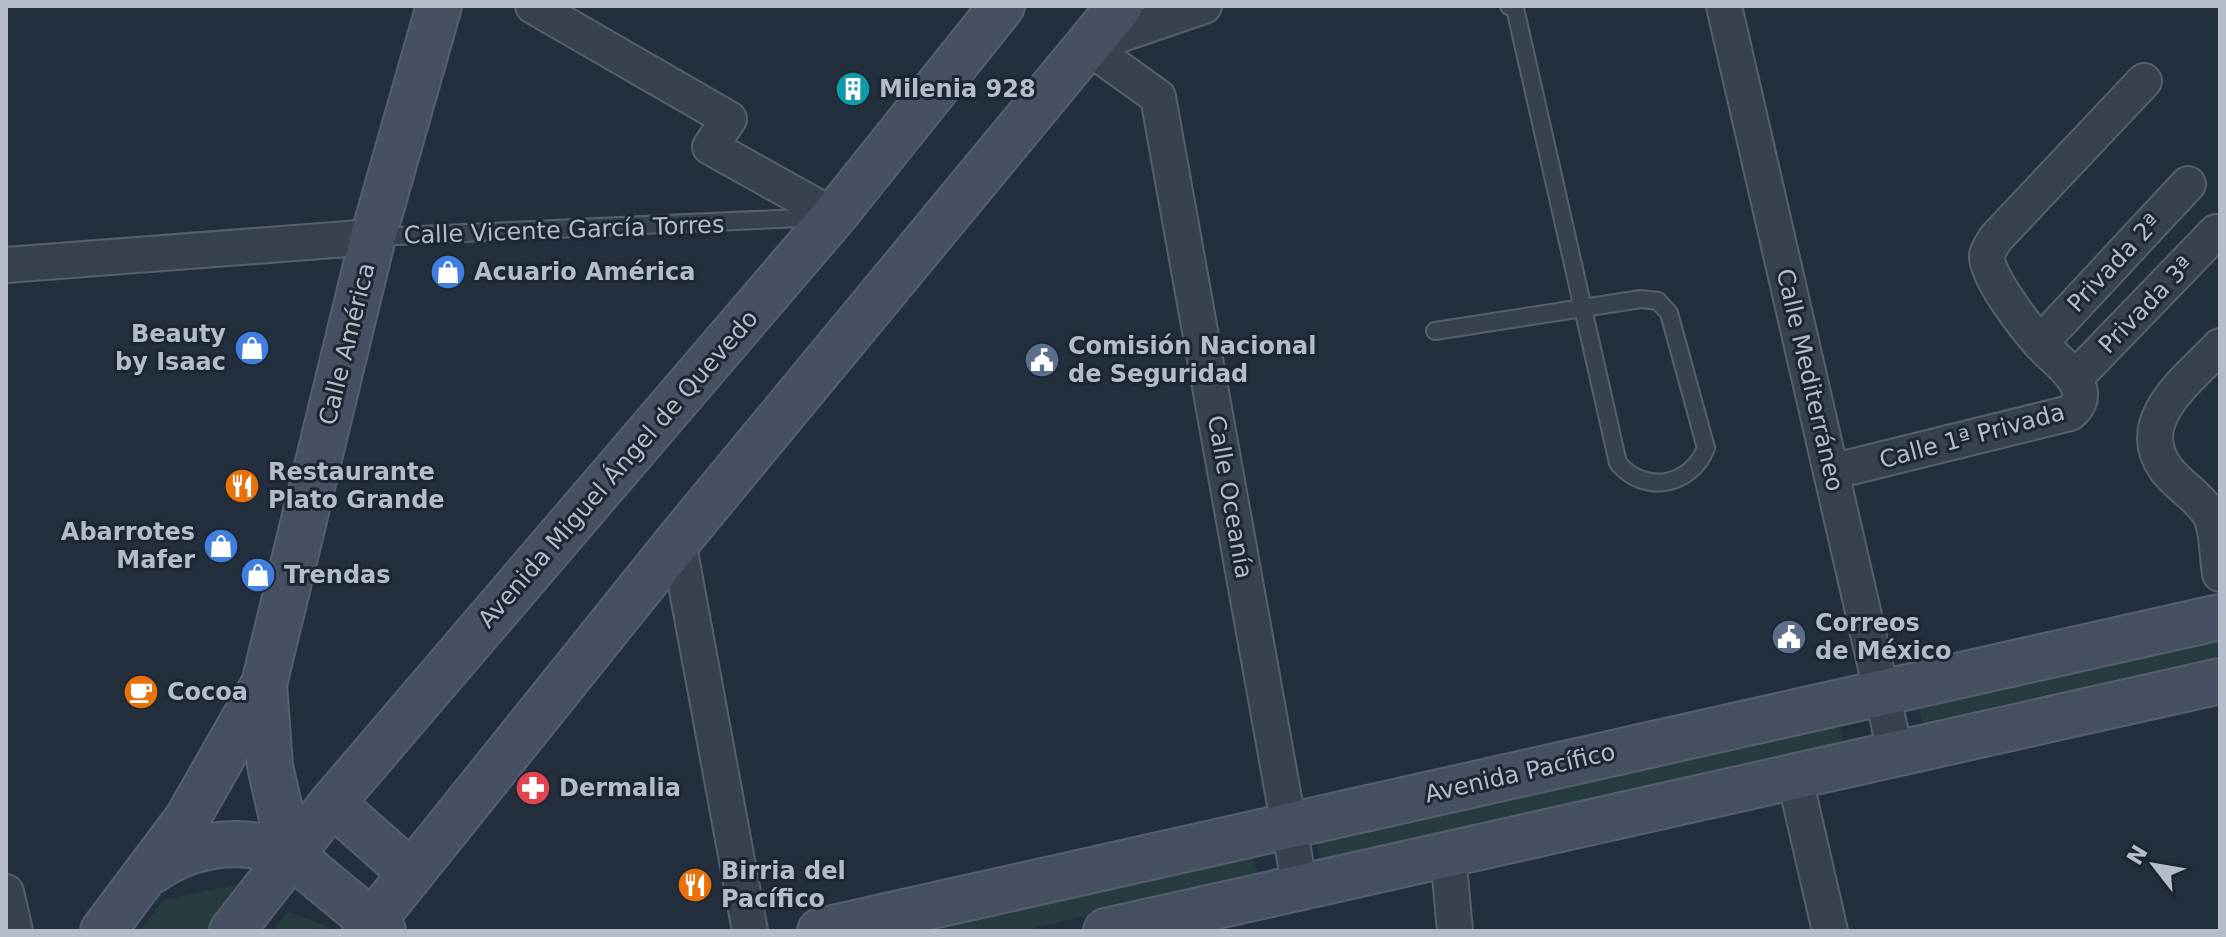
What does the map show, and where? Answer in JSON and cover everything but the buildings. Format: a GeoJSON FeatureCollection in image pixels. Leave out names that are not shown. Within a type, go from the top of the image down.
{"type":"FeatureCollection","features":[{"type":"Feature","properties":{"kind":"street","name":"Calle América"},"geometry":{"type":"LineString","coordinates":[[103,931],[187,819],[264,684],[373,237],[439,6]]}},
{"type":"Feature","properties":{"kind":"street"},"geometry":{"type":"LineString","coordinates":[[533,6],[729,119],[710,147],[834,216]]}},
{"type":"Feature","properties":{"kind":"street","name":"Avenida Miguel Ángel de Quevedo"},"geometry":{"type":"LineString","coordinates":[[232,931],[332,803],[834,216],[1002,6]]}},
{"type":"Feature","properties":{"kind":"street"},"geometry":{"type":"LineString","coordinates":[[290,854],[374,929],[411,873],[678,541],[1120,6]]}},
{"type":"Feature","properties":{"kind":"street"},"geometry":{"type":"LineString","coordinates":[[1087,46],[1204,6]]}},
{"type":"Feature","properties":{"kind":"street","name":"Calle Mediterráneo"},"geometry":{"type":"LineString","coordinates":[[1724,6],[1896,755]]}},
{"type":"Feature","properties":{"kind":"street","name":"Calle Oceanía"},"geometry":{"type":"LineString","coordinates":[[1087,46],[1158,97],[1300,888]]}},
{"type":"Feature","properties":{"kind":"street","name":"Calle 1ª Privada"},"geometry":{"type":"LineString","coordinates":[[1831,472],[2070,413],[2078,406],[2081,397],[2076,377],[2040,343],[1988,271],[1987,255],[1996,238],[2144,81]]}},
{"type":"Feature","properties":{"kind":"street","name":"Privada 2ª"},"geometry":{"type":"LineString","coordinates":[[2040,343],[2188,184]]}},
{"type":"Feature","properties":{"kind":"street","name":"Privada 3ª"},"geometry":{"type":"LineString","coordinates":[[2076,377],[2216,232]]}},
{"type":"Feature","properties":{"kind":"street","name":"Calle Vicente García Torres"},"geometry":{"type":"LineString","coordinates":[[6,265],[373,237]]}},
{"type":"Feature","properties":{"kind":"street"},"geometry":{"type":"LineString","coordinates":[[2220,346],[2168,401],[2158,417],[2154,435],[2157,454],[2167,470],[2210,515],[2220,574]]}},
{"type":"Feature","properties":{"kind":"street"},"geometry":{"type":"LineString","coordinates":[[678,541],[750,931]]}},
{"type":"Feature","properties":{"kind":"street","name":"Avenida Pacífico"},"geometry":{"type":"LineString","coordinates":[[820,931],[2220,617]]}},
{"type":"Feature","properties":{"kind":"street"},"geometry":{"type":"LineString","coordinates":[[1106,931],[1795,779],[2220,681]]}},
{"type":"Feature","properties":{"kind":"street","name":"Calle América"},"geometry":{"type":"LineString","coordinates":[[146,874],[175,857],[218,844],[248,843],[290,854],[270,766],[264,684]]}},
{"type":"Feature","properties":{"kind":"street"},"geometry":{"type":"LineString","coordinates":[[1795,779],[1830,931]]}},
{"type":"Feature","properties":{"kind":"street"},"geometry":{"type":"LineString","coordinates":[[332,803],[411,873]]}},
{"type":"Feature","properties":{"kind":"street"},"geometry":{"type":"LineString","coordinates":[[1448,854],[1455,931]]}},
{"type":"Feature","properties":{"kind":"street"},"geometry":{"type":"LineString","coordinates":[[6,892],[14,931]]}},
{"type":"Feature","properties":{"kind":"lane"},"geometry":{"type":"LineString","coordinates":[[1435,331],[1583,308],[1641,299],[1658,301],[1669,313],[1706,448],[1700,464],[1687,476],[1647,484],[1630,478],[1618,463],[1583,308],[1515,8],[1509,6]]}},
{"type":"Feature","properties":{"kind":"lane","name":"Calle Vicente García Torres"},"geometry":{"type":"LineString","coordinates":[[373,237],[777,222],[834,216]]}},
{"type":"Feature","properties":{"kind":"lane"},"geometry":{"type":"LineString","coordinates":[[6,930],[14,931]]}},
{"type":"Feature","properties":{"kind":"green space"},"geometry":{"type":"Polygon","coordinates":[[[2220,640],[2220,656],[1922,723],[1919,707],[2220,640]]]}},
{"type":"Feature","properties":{"kind":"green space"},"geometry":{"type":"Polygon","coordinates":[[[1840,725],[1844,745],[1319,862],[1317,840],[1840,725]]]}},
{"type":"Feature","properties":{"kind":"green space"},"geometry":{"type":"Polygon","coordinates":[[[1252,858],[1259,874],[1023,931],[919,931],[1252,858]]]}},
{"type":"Feature","properties":{"kind":"green space"},"geometry":{"type":"Polygon","coordinates":[[[245,883],[206,931],[140,931],[163,900],[245,883]]]}},
{"type":"Feature","properties":{"kind":"green space"},"geometry":{"type":"Polygon","coordinates":[[[288,912],[331,928],[272,931],[288,912]]]}},
{"type":"Feature","properties":{"kind":"place","name":"Milenia 928"},"geometry":{"type":"Point","coordinates":[853,89]}},
{"type":"Feature","properties":{"kind":"place","name":"Acuario América"},"geometry":{"type":"Point","coordinates":[448,272]}},
{"type":"Feature","properties":{"kind":"place","name":"Beauty by Isaac"},"geometry":{"type":"Point","coordinates":[252,348]}},
{"type":"Feature","properties":{"kind":"place","name":"Comisión Nacional de Seguridad"},"geometry":{"type":"Point","coordinates":[1042,360]}},
{"type":"Feature","properties":{"kind":"place","name":"Restaurante Plato Grande"},"geometry":{"type":"Point","coordinates":[242,486]}},
{"type":"Feature","properties":{"kind":"place","name":"Abarrotes Mafer"},"geometry":{"type":"Point","coordinates":[221,546]}},
{"type":"Feature","properties":{"kind":"place","name":"Trendas"},"geometry":{"type":"Point","coordinates":[258,575]}},
{"type":"Feature","properties":{"kind":"place","name":"Correos de México"},"geometry":{"type":"Point","coordinates":[1789,637]}},
{"type":"Feature","properties":{"kind":"place","name":"Cocoa"},"geometry":{"type":"Point","coordinates":[141,692]}},
{"type":"Feature","properties":{"kind":"place","name":"Dermalia"},"geometry":{"type":"Point","coordinates":[533,788]}},
{"type":"Feature","properties":{"kind":"place","name":"Birria del Pacífico"},"geometry":{"type":"Point","coordinates":[695,885]}}]}
